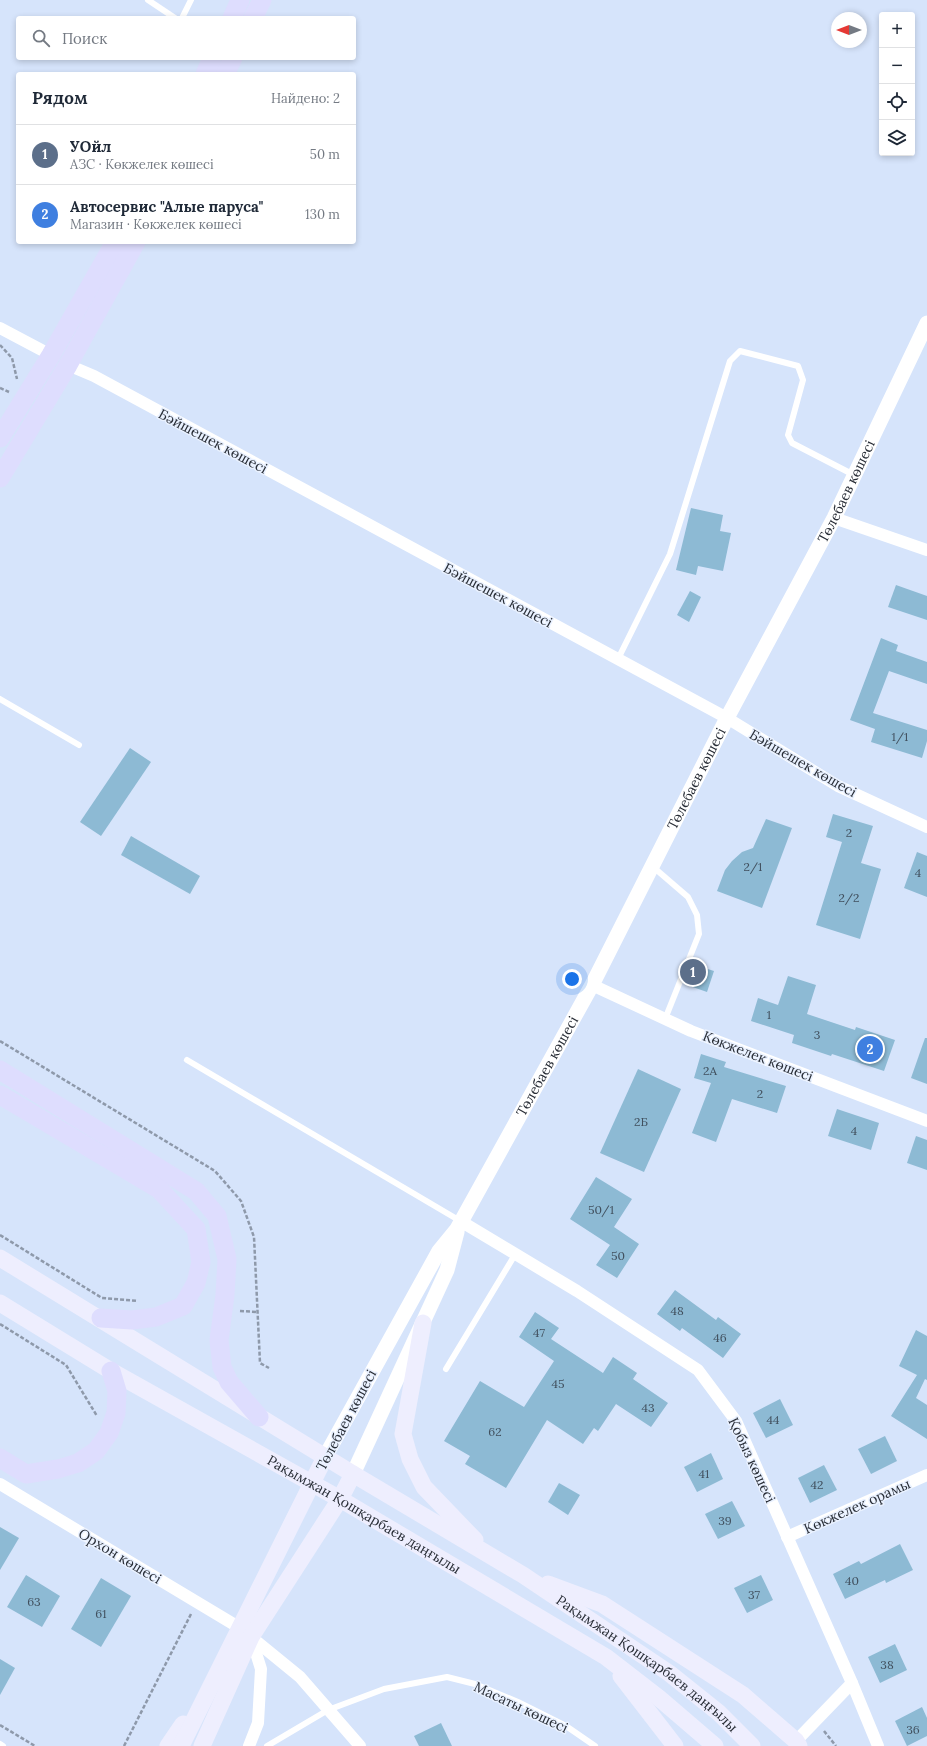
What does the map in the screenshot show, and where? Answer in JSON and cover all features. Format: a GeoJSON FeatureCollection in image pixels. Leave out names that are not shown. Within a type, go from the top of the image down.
{"type":"FeatureCollection","features":[{"type":"Feature","properties":{"kind":"main road"},"geometry":{"type":"LineString","coordinates":[[233,16],[240,0]]}},
{"type":"Feature","properties":{"kind":"main road"},"geometry":{"type":"LineString","coordinates":[[254,16],[262,0]]}},
{"type":"Feature","properties":{"kind":"main road"},"geometry":{"type":"LineString","coordinates":[[206,72],[211,60]]}},
{"type":"Feature","properties":{"kind":"main road"},"geometry":{"type":"LineString","coordinates":[[227,72],[232,60]]}},
{"type":"Feature","properties":{"kind":"main road"},"geometry":{"type":"LineString","coordinates":[[0,438],[51,355],[114,244]]}},
{"type":"Feature","properties":{"kind":"main road"},"geometry":{"type":"LineString","coordinates":[[0,478],[68,365],[135,244]]}},
{"type":"Feature","properties":{"kind":"main road"},"geometry":{"type":"LineString","coordinates":[[51,355],[68,365]]}},
{"type":"Feature","properties":{"kind":"main road"},"geometry":{"type":"LineString","coordinates":[[0,1070],[196,1191],[218,1216],[227,1259],[225,1294],[219,1340],[222,1367],[229,1382],[259,1416]]}},
{"type":"Feature","properties":{"kind":"main road"},"geometry":{"type":"LineString","coordinates":[[0,1094],[159,1189],[196,1229],[201,1262],[196,1283],[183,1306],[156,1317],[132,1320],[101,1318]]}},
{"type":"Feature","properties":{"kind":"main road"},"geometry":{"type":"LineString","coordinates":[[0,1258],[101,1318],[325,1457]]}},
{"type":"Feature","properties":{"kind":"main road","name":"Рақымжан Қошқарбаев даңғылы"},"geometry":{"type":"LineString","coordinates":[[0,1303],[111,1371],[340,1499],[606,1657],[659,1698],[715,1746]]}},
{"type":"Feature","properties":{"kind":"main road"},"geometry":{"type":"LineString","coordinates":[[423,1323],[403,1434],[410,1459],[424,1487],[485,1552]]}},
{"type":"Feature","properties":{"kind":"main road"},"geometry":{"type":"LineString","coordinates":[[0,1458],[26,1474],[58,1469],[78,1463],[96,1450],[109,1433],[116,1413],[117,1391],[111,1371]]}},
{"type":"Feature","properties":{"kind":"main road","name":"Рақымжан Қошқарбаев даңғылы"},"geometry":{"type":"LineString","coordinates":[[325,1457],[523,1575],[669,1673],[719,1713],[752,1746]]}},
{"type":"Feature","properties":{"kind":"main road","name":"Төлебаев көшесі"},"geometry":{"type":"LineString","coordinates":[[202,1746],[245,1633],[325,1457]]}},
{"type":"Feature","properties":{"kind":"main road","name":"Төлебаев көшесі"},"geometry":{"type":"LineString","coordinates":[[182,1746],[223,1662],[340,1499],[353,1474]]}},
{"type":"Feature","properties":{"kind":"main road"},"geometry":{"type":"LineString","coordinates":[[523,1575],[602,1604],[743,1695],[798,1744]]}},
{"type":"Feature","properties":{"kind":"main road"},"geometry":{"type":"LineString","coordinates":[[606,1657],[675,1746]]}},
{"type":"Feature","properties":{"kind":"main road"},"geometry":{"type":"LineString","coordinates":[[168,1746],[223,1662]]}},
{"type":"Feature","properties":{"kind":"street","name":"Төлебаев көшесі"},"geometry":{"type":"LineString","coordinates":[[325,1457],[439,1251],[459,1226],[592,985],[727,718],[834,518],[927,323]]}},
{"type":"Feature","properties":{"kind":"street"},"geometry":{"type":"LineString","coordinates":[[0,328],[51,355]]}},
{"type":"Feature","properties":{"kind":"street","name":"Бәйшешек көшесі"},"geometry":{"type":"LineString","coordinates":[[68,365],[94,376],[727,718],[838,786],[927,827]]}},
{"type":"Feature","properties":{"kind":"street"},"geometry":{"type":"LineString","coordinates":[[834,518],[927,550]]}},
{"type":"Feature","properties":{"kind":"street","name":"Көкжелек көшесі"},"geometry":{"type":"LineString","coordinates":[[592,985],[691,1031],[927,1121]]}},
{"type":"Feature","properties":{"kind":"street","name":"Төлебаев көшесі"},"geometry":{"type":"LineString","coordinates":[[353,1474],[448,1270],[459,1226]]}},
{"type":"Feature","properties":{"kind":"street","name":"Қобыз көшесі"},"geometry":{"type":"LineString","coordinates":[[459,1226],[516,1253],[698,1370],[736,1421],[786,1537],[852,1683],[878,1746]]}},
{"type":"Feature","properties":{"kind":"street","name":"Көкжелек орамы"},"geometry":{"type":"LineString","coordinates":[[786,1537],[927,1475]]}},
{"type":"Feature","properties":{"kind":"street","name":"Орхон көшесі"},"geometry":{"type":"LineString","coordinates":[[0,1484],[197,1602],[245,1633],[300,1677],[360,1746]]}},
{"type":"Feature","properties":{"kind":"street"},"geometry":{"type":"LineString","coordinates":[[245,1633],[261,1669],[258,1723],[249,1746]]}},
{"type":"Feature","properties":{"kind":"street"},"geometry":{"type":"LineString","coordinates":[[798,1744],[814,1722],[852,1683]]}},
{"type":"Feature","properties":{"kind":"lane"},"geometry":{"type":"LineString","coordinates":[[148,0],[172,16]]}},
{"type":"Feature","properties":{"kind":"lane"},"geometry":{"type":"LineString","coordinates":[[183,16],[191,0]]}},
{"type":"Feature","properties":{"kind":"lane"},"geometry":{"type":"LineString","coordinates":[[618,659],[670,554],[730,361],[740,351],[798,366],[803,380],[788,435],[792,443],[855,475]]}},
{"type":"Feature","properties":{"kind":"lane"},"geometry":{"type":"LineString","coordinates":[[0,699],[79,745]]}},
{"type":"Feature","properties":{"kind":"lane"},"geometry":{"type":"LineString","coordinates":[[652,866],[688,897],[697,915],[699,934],[665,1019]]}},
{"type":"Feature","properties":{"kind":"lane"},"geometry":{"type":"LineString","coordinates":[[187,1060],[459,1226]]}},
{"type":"Feature","properties":{"kind":"lane"},"geometry":{"type":"LineString","coordinates":[[446,1369],[516,1253]]}},
{"type":"Feature","properties":{"kind":"lane","name":"Масаты көшесі"},"geometry":{"type":"LineString","coordinates":[[267,1746],[328,1710],[384,1689],[447,1678],[475,1684],[518,1702],[566,1726],[595,1746]]}},
{"type":"Feature","properties":{"kind":"path"},"geometry":{"type":"LineString","coordinates":[[0,345],[12,358],[17,379],[14,386]]}},
{"type":"Feature","properties":{"kind":"path"},"geometry":{"type":"LineString","coordinates":[[0,388],[11,393]]}},
{"type":"Feature","properties":{"kind":"path"},"geometry":{"type":"LineString","coordinates":[[0,1235],[102,1298],[139,1301]]}},
{"type":"Feature","properties":{"kind":"path"},"geometry":{"type":"LineString","coordinates":[[238,1311],[257,1312]]}},
{"type":"Feature","properties":{"kind":"path"},"geometry":{"type":"LineString","coordinates":[[0,1324],[66,1365],[98,1418]]}},
{"type":"Feature","properties":{"kind":"path"},"geometry":{"type":"LineString","coordinates":[[124,1746],[197,1602]]}},
{"type":"Feature","properties":{"kind":"path"},"geometry":{"type":"LineString","coordinates":[[814,1722],[826,1732],[836,1746]]}},
{"type":"Feature","properties":{"kind":"path"},"geometry":{"type":"LineString","coordinates":[[0,1725],[35,1746]]}},
{"type":"Feature","properties":{"kind":"building"},"geometry":{"type":"Polygon","coordinates":[[[691,508],[723,515],[720,531],[731,533],[723,571],[698,566],[696,575],[676,570],[691,508]]]}},
{"type":"Feature","properties":{"kind":"building"},"geometry":{"type":"Polygon","coordinates":[[[896,585],[927,596],[927,620],[888,607],[896,585]]]}},
{"type":"Feature","properties":{"kind":"building"},"geometry":{"type":"Polygon","coordinates":[[[690,591],[701,597],[689,622],[677,615],[690,591]]]}},
{"type":"Feature","properties":{"kind":"building"},"geometry":{"type":"Polygon","coordinates":[[[881,638],[898,645],[896,651],[927,662],[927,684],[889,671],[873,713],[927,730],[927,741],[922,758],[871,742],[875,729],[850,720],[881,638]]]}},
{"type":"Feature","properties":{"kind":"building"},"geometry":{"type":"Polygon","coordinates":[[[130,748],[151,762],[101,836],[80,822],[130,748]]]}},
{"type":"Feature","properties":{"kind":"building"},"geometry":{"type":"Polygon","coordinates":[[[833,814],[873,826],[861,863],[881,869],[860,939],[816,925],[842,842],[826,837],[833,814]]]}},
{"type":"Feature","properties":{"kind":"building"},"geometry":{"type":"Polygon","coordinates":[[[766,819],[792,828],[762,908],[717,891],[725,870],[732,861],[742,852],[753,848],[766,819]]]}},
{"type":"Feature","properties":{"kind":"building"},"geometry":{"type":"Polygon","coordinates":[[[131,836],[200,876],[190,894],[121,855],[131,836]]]}},
{"type":"Feature","properties":{"kind":"building"},"geometry":{"type":"Polygon","coordinates":[[[917,852],[927,856],[927,897],[904,888],[917,852]]]}},
{"type":"Feature","properties":{"kind":"building"},"geometry":{"type":"Polygon","coordinates":[[[692,964],[714,971],[707,992],[684,984],[692,964]]]}},
{"type":"Feature","properties":{"kind":"building"},"geometry":{"type":"Polygon","coordinates":[[[788,976],[816,985],[807,1014],[855,1030],[856,1027],[895,1040],[884,1071],[792,1043],[794,1035],[751,1021],[758,998],[778,1005],[788,976]]]}},
{"type":"Feature","properties":{"kind":"building"},"geometry":{"type":"Polygon","coordinates":[[[925,1038],[927,1038],[927,1084],[911,1078],[925,1038]]]}},
{"type":"Feature","properties":{"kind":"building"},"geometry":{"type":"Polygon","coordinates":[[[701,1054],[726,1062],[724,1067],[786,1086],[777,1113],[732,1099],[716,1142],[692,1133],[711,1083],[694,1078],[701,1054]]]}},
{"type":"Feature","properties":{"kind":"building"},"geometry":{"type":"Polygon","coordinates":[[[638,1069],[681,1089],[644,1172],[600,1153],[638,1069]]]}},
{"type":"Feature","properties":{"kind":"building"},"geometry":{"type":"Polygon","coordinates":[[[837,1109],[879,1123],[871,1150],[828,1136],[837,1109]]]}},
{"type":"Feature","properties":{"kind":"building"},"geometry":{"type":"Polygon","coordinates":[[[916,1136],[927,1140],[927,1170],[907,1163],[916,1136]]]}},
{"type":"Feature","properties":{"kind":"building"},"geometry":{"type":"Polygon","coordinates":[[[596,1177],[632,1199],[614,1227],[639,1244],[617,1278],[596,1265],[610,1245],[570,1219],[596,1177]]]}},
{"type":"Feature","properties":{"kind":"building"},"geometry":{"type":"Polygon","coordinates":[[[675,1290],[716,1320],[718,1317],[741,1334],[723,1358],[682,1328],[680,1331],[657,1314],[675,1290]]]}},
{"type":"Feature","properties":{"kind":"building"},"geometry":{"type":"Polygon","coordinates":[[[535,1312],[559,1328],[551,1339],[603,1373],[613,1357],[637,1373],[633,1379],[668,1403],[651,1427],[616,1404],[598,1431],[594,1428],[583,1444],[547,1420],[506,1488],[465,1464],[470,1456],[444,1441],[480,1381],[524,1407],[554,1361],[519,1337],[535,1312]]]}},
{"type":"Feature","properties":{"kind":"building"},"geometry":{"type":"Polygon","coordinates":[[[916,1330],[927,1336],[927,1380],[925,1379],[916,1398],[927,1405],[927,1439],[891,1416],[917,1375],[899,1366],[916,1330]]]}},
{"type":"Feature","properties":{"kind":"building"},"geometry":{"type":"Polygon","coordinates":[[[780,1399],[793,1425],[766,1438],[753,1413],[780,1399]]]}},
{"type":"Feature","properties":{"kind":"building"},"geometry":{"type":"Polygon","coordinates":[[[885,1436],[897,1461],[871,1474],[858,1449],[885,1436]]]}},
{"type":"Feature","properties":{"kind":"building"},"geometry":{"type":"Polygon","coordinates":[[[711,1453],[723,1479],[697,1492],[684,1467],[711,1453]]]}},
{"type":"Feature","properties":{"kind":"building"},"geometry":{"type":"Polygon","coordinates":[[[824,1465],[837,1490],[810,1503],[798,1478],[824,1465]]]}},
{"type":"Feature","properties":{"kind":"building"},"geometry":{"type":"Polygon","coordinates":[[[559,1483],[580,1495],[568,1515],[548,1502],[559,1483]]]}},
{"type":"Feature","properties":{"kind":"building"},"geometry":{"type":"Polygon","coordinates":[[[732,1501],[745,1526],[718,1539],[705,1514],[732,1501]]]}},
{"type":"Feature","properties":{"kind":"building"},"geometry":{"type":"Polygon","coordinates":[[[0,1527],[19,1538],[0,1570],[0,1527]]]}},
{"type":"Feature","properties":{"kind":"building"},"geometry":{"type":"Polygon","coordinates":[[[900,1544],[913,1570],[886,1583],[885,1580],[845,1599],[833,1574],[859,1561],[861,1564],[900,1544]]]}},
{"type":"Feature","properties":{"kind":"building"},"geometry":{"type":"Polygon","coordinates":[[[26,1575],[60,1596],[42,1627],[7,1607],[26,1575]]]}},
{"type":"Feature","properties":{"kind":"building"},"geometry":{"type":"Polygon","coordinates":[[[761,1575],[773,1600],[747,1613],[734,1588],[761,1575]]]}},
{"type":"Feature","properties":{"kind":"building"},"geometry":{"type":"Polygon","coordinates":[[[101,1578],[131,1596],[101,1647],[71,1629],[101,1578]]]}},
{"type":"Feature","properties":{"kind":"building"},"geometry":{"type":"Polygon","coordinates":[[[895,1644],[907,1670],[880,1683],[868,1657],[895,1644]]]}},
{"type":"Feature","properties":{"kind":"building"},"geometry":{"type":"Polygon","coordinates":[[[0,1659],[15,1668],[0,1695],[0,1659]]]}},
{"type":"Feature","properties":{"kind":"building"},"geometry":{"type":"Polygon","coordinates":[[[922,1707],[927,1718],[927,1736],[907,1746],[895,1721],[922,1707]]]}},
{"type":"Feature","properties":{"kind":"building"},"geometry":{"type":"Polygon","coordinates":[[[441,1723],[452,1746],[419,1746],[414,1736],[441,1723]]]}},
{"type":"Feature","properties":{"kind":"place","name":"УОйл"},"geometry":{"type":"Point","coordinates":[693,972]}},
{"type":"Feature","properties":{"kind":"place","name":"Автосервис \"Алые паруса\""},"geometry":{"type":"Point","coordinates":[870,1049]}}]}
